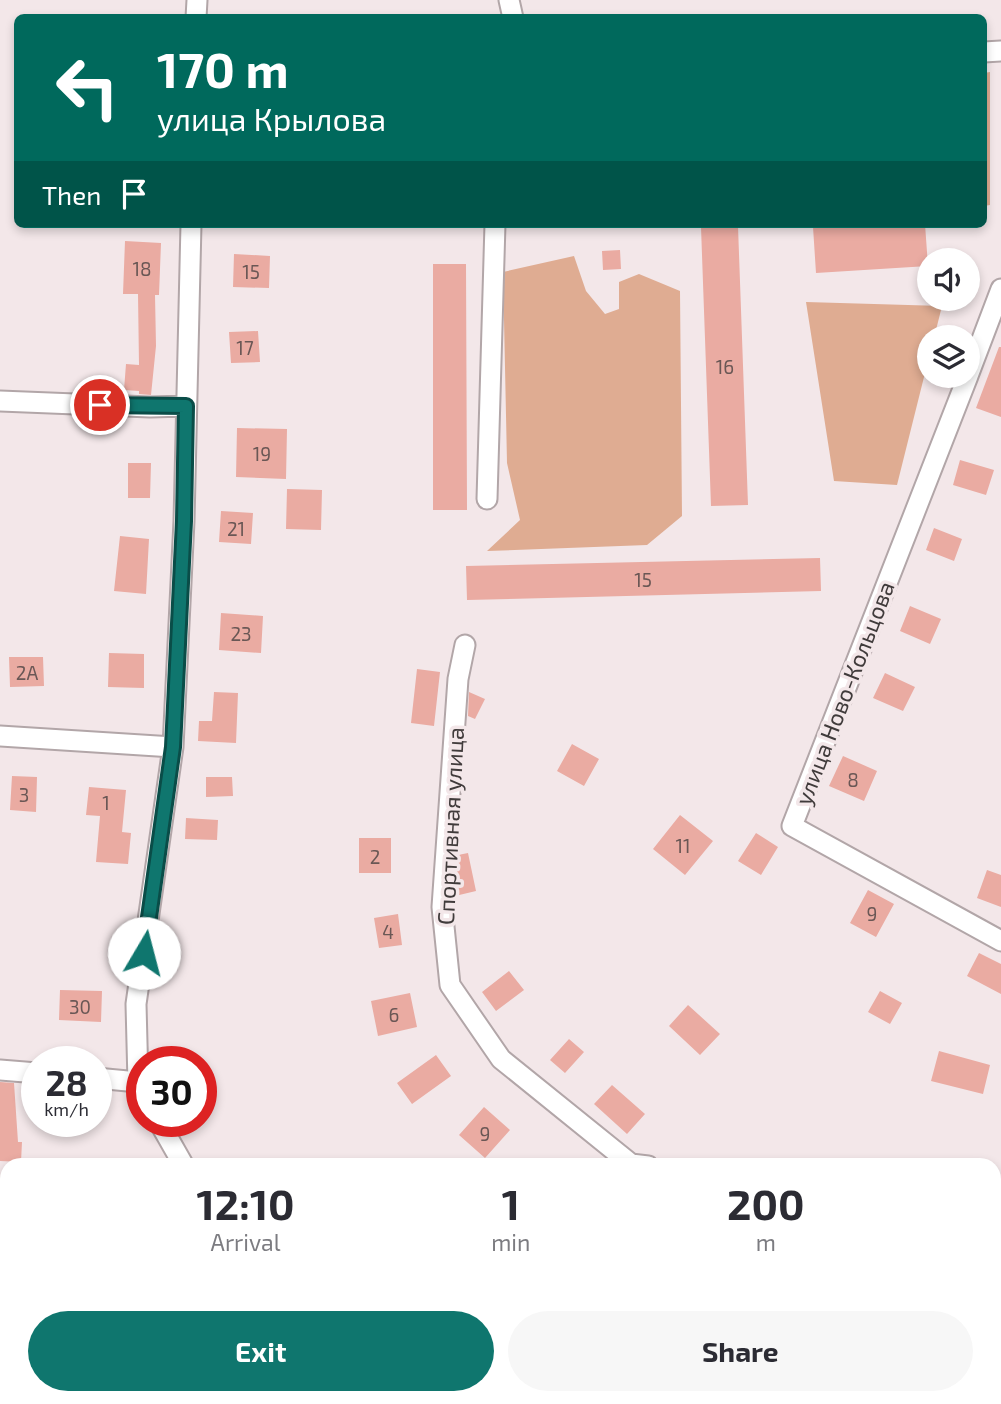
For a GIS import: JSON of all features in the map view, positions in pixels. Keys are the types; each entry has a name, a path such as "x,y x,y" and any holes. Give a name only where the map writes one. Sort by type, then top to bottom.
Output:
{"street":[{"path":"138,1046 136,1004 173,747 184,521 191,228"},
{"path":"487,499 495,228"},
{"name":"улица Ново-Кольцова","path":"980,344 1001,289"},
{"name":"улица Ново-Кольцова","path":"963,388 792,826 1001,941"},
{"path":"0,401 186,406"},
{"name":"Спортивная улица","path":"465,645 458,679 442,907 450,985 501,1059 624,1158"},
{"path":"0,736 173,747"},
{"path":"0,1070 21,1072"},
{"path":"168,1137 179,1158"}],"shaded area":[{"path":"987,72 990,72 990,205 987,206"},
{"path":"574,256 586,291 605,314 619,309 619,282 639,274 680,291 682,516 647,545 487,551 520,520 507,463 503,272"},
{"path":"806,302 917,305 917,311 941,311 937,325 917,325 917,388 921,388 897,485 834,481"}],"building":[{"path":"701,228 738,228 748,505 711,506"},
{"path":"813,228 925,228 927,248 917,248 917,267 816,273"},
{"path":"125,241 161,243 159,295 155,295 156,346 151,395 124,390 126,364 139,365 138,294 123,294"},
{"path":"620,250 621,269 603,270 602,251"},
{"path":"234,254 270,256 269,288 233,287"},
{"path":"433,264 466,264 467,510 433,510"},
{"path":"258,331 260,362 231,363 229,332"},
{"path":"1001,347 1001,417 976,408"},
{"path":"237,428 287,429 286,479 236,477"},
{"path":"960,460 994,470 986,495 953,485"},
{"path":"128,463 151,463 150,498 128,498"},
{"path":"287,489 322,490 321,530 286,529"},
{"path":"221,511 253,513 251,544 219,542"},
{"path":"934,528 962,539 954,561 926,550"},
{"path":"120,536 149,539 146,594 114,591"},
{"path":"820,558 821,591 467,600 466,566"},
{"path":"910,606 941,619 930,644 900,631"},
{"path":"221,613 263,616 261,653 219,650"},
{"path":"109,653 144,654 144,688 108,687"},
{"path":"9,657 43,657 44,686 10,687"},
{"path":"417,669 440,672 434,726 411,723"},
{"path":"885,673 915,687 903,711 873,698"},
{"path":"214,692 238,693 236,743 198,741 199,721 212,721"},
{"path":"469,692 485,699 475,719 468,716"},
{"path":"572,744 599,759 584,786 557,771"},
{"path":"843,756 877,771 864,801 829,786"},
{"path":"12,776 37,777 36,812 10,810"},
{"path":"206,777 232,777 233,796 206,797"},
{"path":"89,787 126,790 122,832 131,833 128,864 96,862 100,816 86,815"},
{"path":"680,815 713,841 685,875 653,849"},
{"path":"186,818 218,820 217,840 185,839"},
{"path":"756,833 778,847 761,875 738,861"},
{"path":"359,838 391,838 391,873 359,873"},
{"path":"468,853 476,891 455,896 458,855"},
{"path":"987,870 1001,875 1001,907 977,898"},
{"path":"868,890 894,904 876,937 850,923"},
{"path":"398,914 402,945 379,948 374,918"},
{"path":"979,953 1001,964 1001,994 967,976"},
{"path":"509,971 524,990 496,1011 482,992"},
{"path":"60,990 102,991 101,1022 59,1020"},
{"path":"880,991 902,1003 890,1024 868,1012"},
{"path":"410,993 417,1027 378,1036 371,1001"},
{"path":"688,1005 720,1034 700,1055 669,1026"},
{"path":"569,1039 584,1052 565,1073 550,1060"},
{"path":"939,1051 990,1065 983,1094 931,1081"},
{"path":"436,1055 451,1076 412,1104 397,1083"},
{"path":"0,1082 14,1083 18,1142 22,1142 21,1158 0,1158"},
{"path":"612,1085 645,1114 627,1134 594,1104"},
{"path":"484,1107 510,1130 485,1158 459,1135"}],"route":[{"path":"100,405 186,406 184,521 173,747 144,953"}]}
